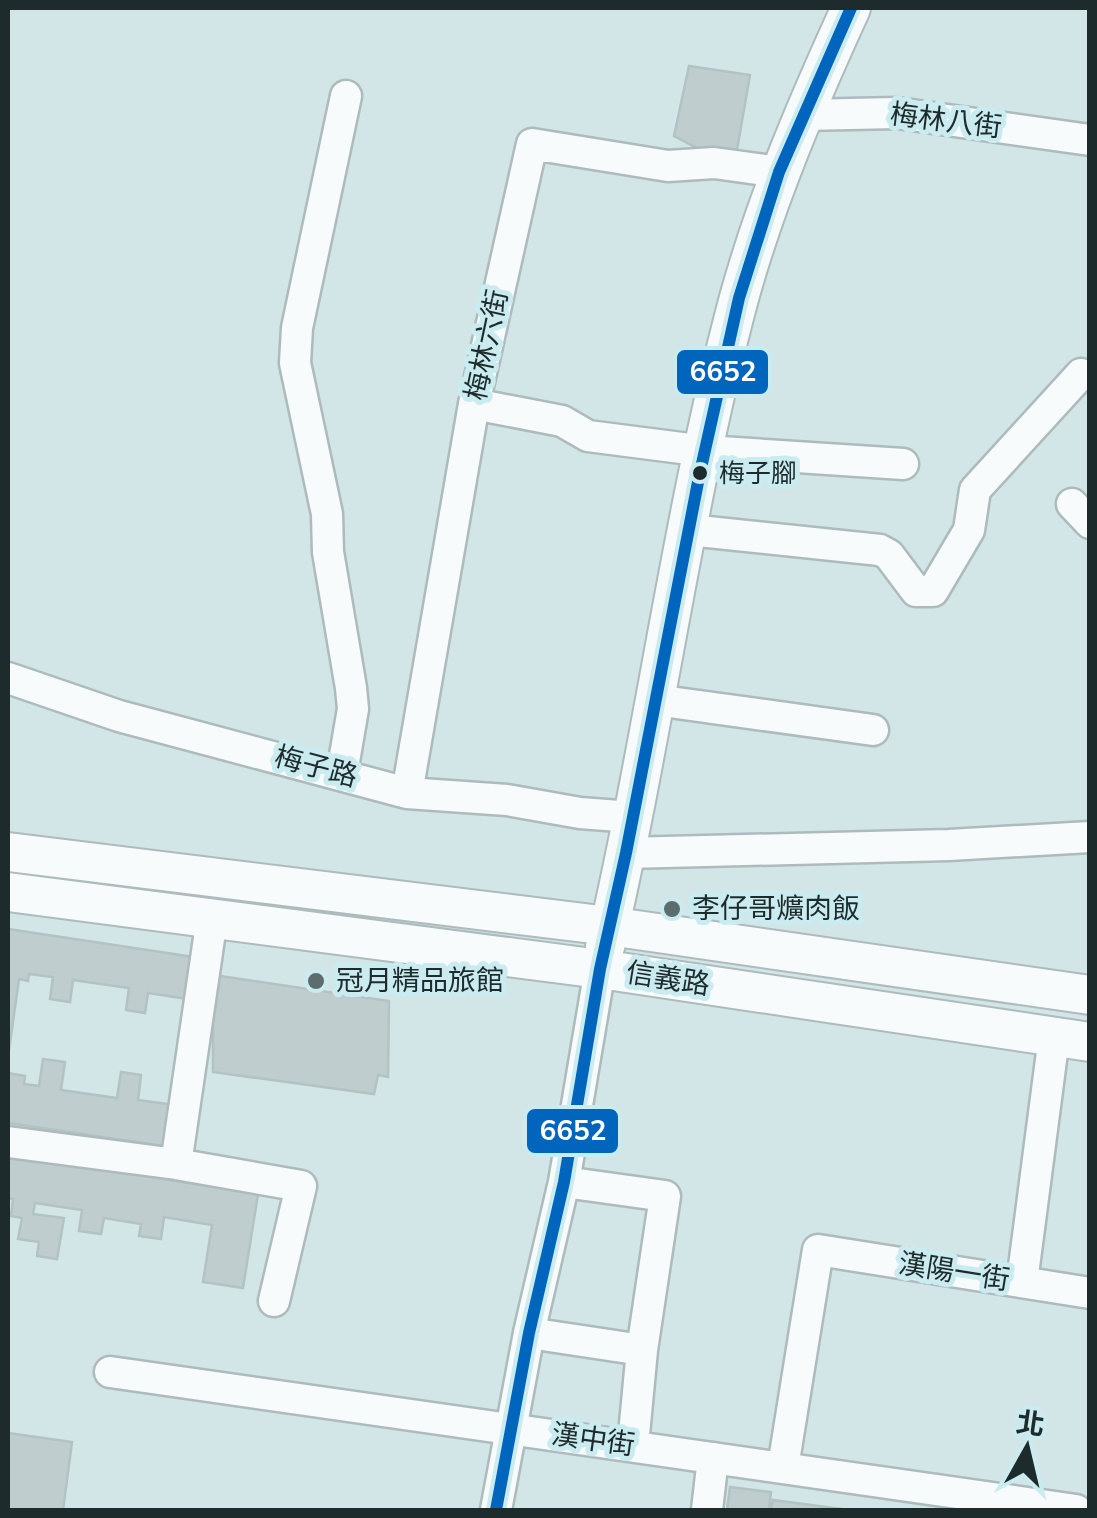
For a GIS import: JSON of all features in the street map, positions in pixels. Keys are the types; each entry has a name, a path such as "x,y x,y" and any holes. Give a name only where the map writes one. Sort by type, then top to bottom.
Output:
{"main road":[{"path":"600,968 740,298 780,172 852,8"},
{"name":"信義路","path":"8,852 610,926 1090,995"},
{"name":"信義路","path":"8,892 600,968 1072,1039"}],"street":[{"path":"342,774 353,709 351,688 328,552 327,514 294,363 297,328 346,96"},
{"name":"梅林八街","path":"803,114 896,113 1090,140"},
{"name":"梅林六街","path":"407,793 474,404 532,144 668,166 714,162 780,172"},
{"path":"689,530 880,550 889,555 916,591 933,591 969,530 975,490 1081,374"},
{"path":"474,404 562,421 588,436 706,451 903,464"},
{"name":"梅子路","path":"8,678 119,716 407,793 507,800 580,813 629,835 948,845 1090,837"},
{"path":"655,700 873,730"},
{"path":"176,1164 212,918"},
{"path":"496,1510 529,1333 564,1182 600,968"},
{"path":"1022,1282 1072,1039"},
{"path":"8,1142 176,1164 300,1186 274,1301"},
{"path":"564,1182 665,1196 632,1445"},
{"name":"漢陽一街","path":"784,1467 818,1250 1090,1292"},
{"path":"529,1333 642,1350"},
{"name":"漢中街","path":"110,1372 784,1467 982,1505 1076,1510"},
{"path":"708,1510 713,1458"}],"building":[{"path":"689,66 750,75 734,167 674,136"},
{"path":"8,929 194,957 188,999 148,993 145,1013 126,1010 129,988 73,980 70,1002 50,999 53,977 29,974 28,981 19,979 8,1057"},
{"path":"213,975 389,1001 388,1077 378,1075 374,1094 213,1072"},
{"path":"43,1059 65,1062 61,1090 117,1098 121,1072 141,1075 138,1100 176,1105 170,1147 8,1123 8,1073 25,1076 24,1084 39,1086"},
{"path":"8,1154 258,1194 243,1288 203,1282 212,1225 164,1217 161,1239 139,1236 141,1224 104,1218 101,1234 79,1231 82,1210 35,1203 33,1214 64,1218 57,1259 37,1256 39,1242 18,1239 22,1218 11,1216"},
{"path":"8,1433 72,1442 63,1510 8,1510"},
{"path":"730,1487 771,1492 769,1510 727,1510"},
{"path":"773,1500 849,1510 771,1510"}],"transit line":[{"name":"6652","path":"496,1510 529,1333 564,1182 600,969 739,298 779,172 851,8"}],"place":[{"name":"梅子腳","path":"700,473"},
{"name":"李仔哥爌肉飯","path":"672,909"},
{"name":"冠月精品旅館","path":"316,981"}]}
